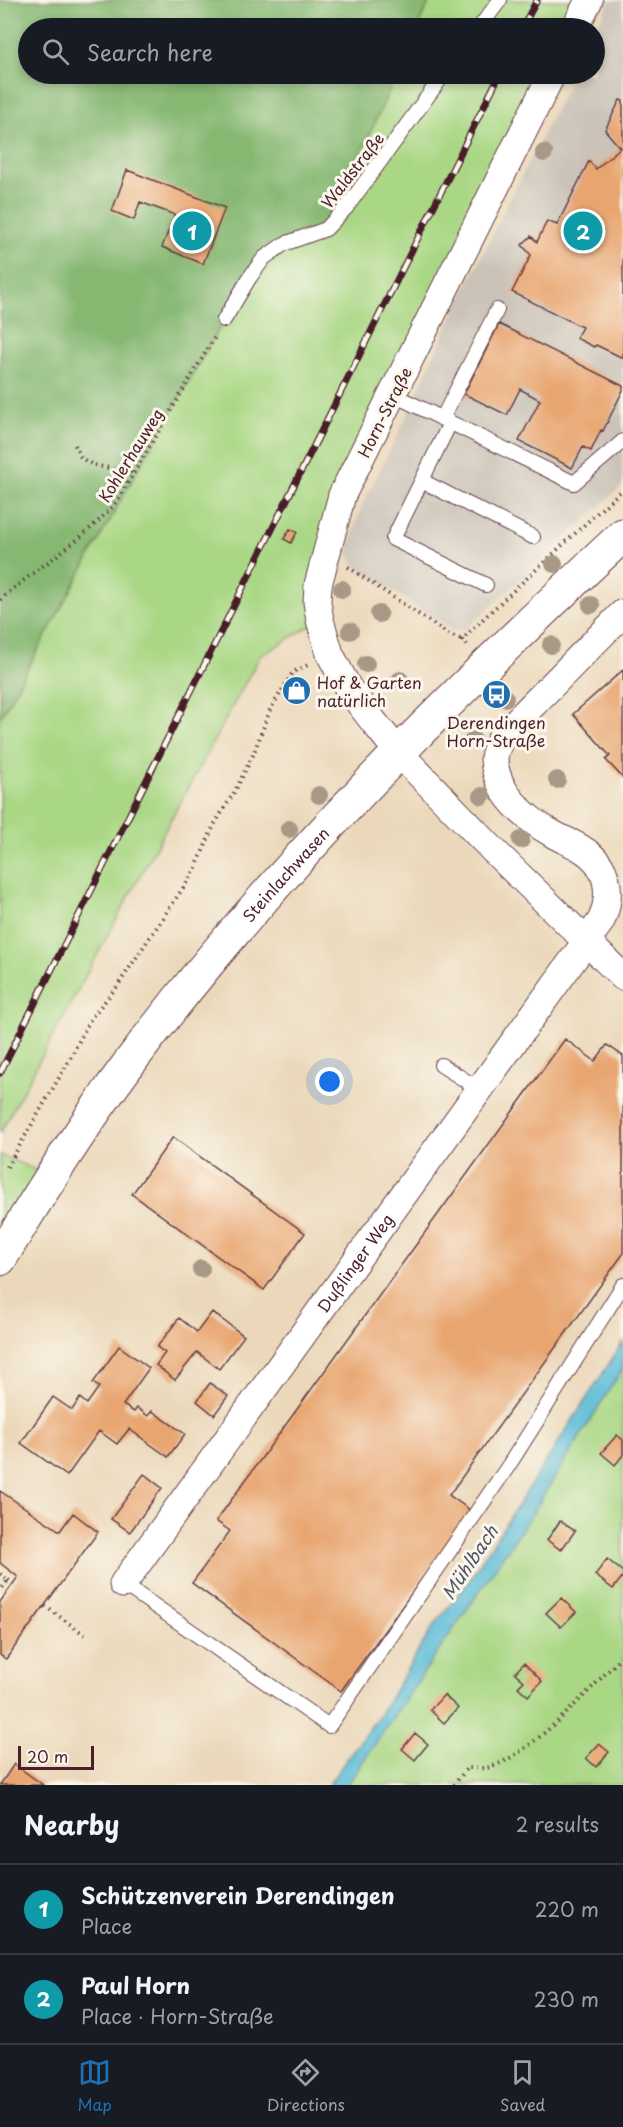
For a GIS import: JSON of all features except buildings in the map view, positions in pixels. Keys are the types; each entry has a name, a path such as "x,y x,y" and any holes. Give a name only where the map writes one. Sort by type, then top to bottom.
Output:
{"street":[{"path":"580,18 589,0"},
{"name":"Horn-Straße","path":"399,753 348,688 330,654 320,620 317,602 318,585 342,495 547,84"},
{"name":"Steinlachwasen","path":"0,1259 69,1149 128,1066 170,1011 275,888 399,753 623,535"},
{"name":"Dußlinger Weg","path":"123,1584 602,921 607,908 608,884 604,872 596,861 583,850 551,833 513,804 498,780 494,757 502,736 623,613"},
{"path":"399,753 585,942 623,977"}],"lane":[{"path":"486,18 500,0"},
{"name":"Waldstraße","path":"224,320 264,258 284,244 326,229 346,208 437,84"},
{"path":"486,585 393,539 422,481 446,421 497,310"},
{"path":"392,394 574,483 623,441"},
{"path":"422,481 533,537"},
{"path":"441,1065 479,1089"},
{"path":"123,1584 329,1726 509,1465 623,1285"}],"path":[{"name":"Kohlerhauweg","path":"0,600 104,518 136,473 224,320"},
{"path":"75,445 81,458 93,465 136,473"},
{"path":"327,554 448,634 462,640"},
{"path":"7,1167 91,1018 116,988 195,870 214,825 253,755 270,710 294,672 330,654"},
{"path":"0,1575 13,1584"},
{"path":"0,1591 8,1580"},
{"path":"45,1606 85,1635"},
{"path":"454,1785 467,1768 489,1767 514,1756 538,1737 623,1656"}],"shaded area":[{"path":"589,0 623,0 623,1354 336,1785 0,1785 0,1259 50,1176 0,1155 0,1133 260,656 320,620 342,495 547,84 605,84 605,18 580,18"},
{"path":"610,0 623,0 623,485 466,629 452,630 355,566 347,552 361,508 404,422 458,303 568,84 605,84 605,18 601,18"}],"green space":[{"path":"0,0 430,0 422,18 18,18 18,84 392,84 326,229 264,258 224,320 136,473 0,718"},
{"path":"430,0 589,0 580,18 422,18"},
{"path":"392,84 547,84 342,495 320,620 260,656 0,1133 0,718 136,473 224,320 264,258 326,229"},
{"path":"0,1155 50,1176 0,1259"},
{"path":"623,1354 623,1785 336,1785"}],"water":[{"path":"623,1342 623,1368 530,1517 347,1785 328,1785 380,1714 433,1627 468,1582"}],"railway":[{"path":"527,18 537,0"},
{"path":"0,1073 495,84"}],"place":[{"name":"Schützenverein Derendingen","path":"192,231"},
{"name":"Paul Horn","path":"583,231"},
{"name":"Hof & Garten natürlich","path":"296,691"},
{"name":"Derendingen Horn-Straße","path":"496,694"}],"water label":[{"name":"Mühlbach","path":"469,1562"}]}
